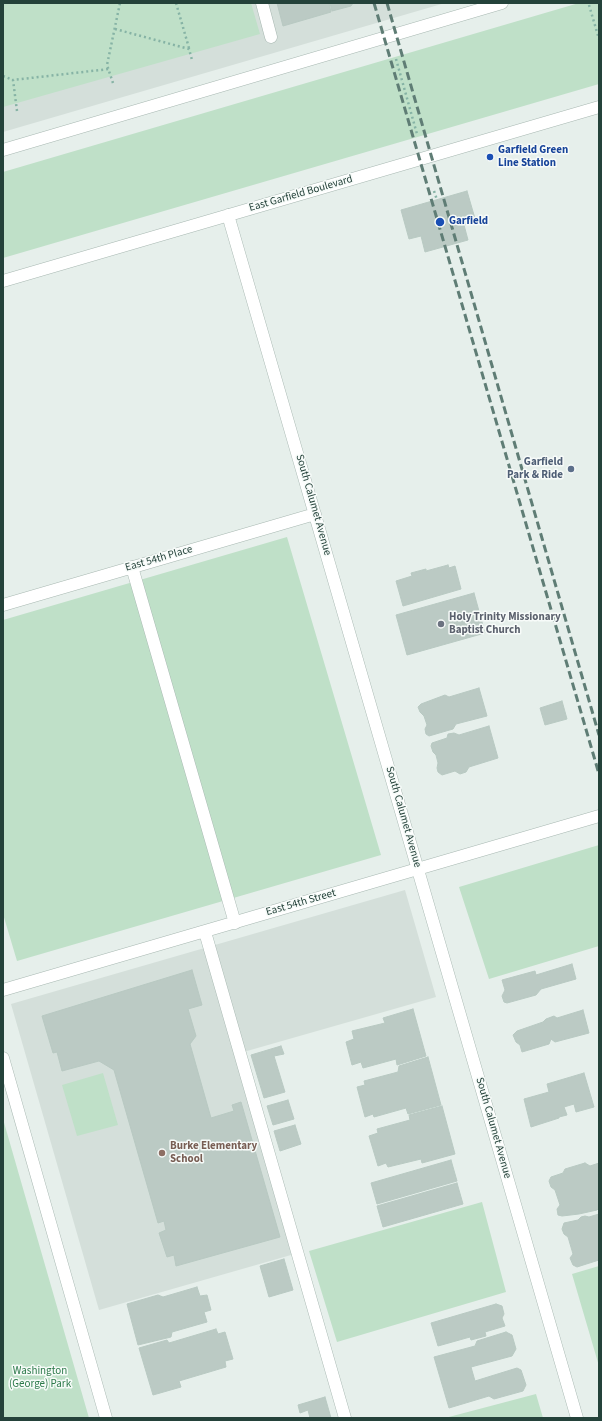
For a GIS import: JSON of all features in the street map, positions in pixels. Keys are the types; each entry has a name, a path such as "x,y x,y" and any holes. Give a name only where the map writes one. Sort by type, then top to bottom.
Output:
{"street":[{"path":"262,3 271,37"},
{"path":"3,150 502,3"},
{"name":"East Garfield Boulevard","path":"3,281 599,107"},
{"name":"South Calumet Avenue","path":"228,215 577,1418"},
{"name":"East 54th Place","path":"3,605 315,514"},
{"path":"132,567 235,923"},
{"name":"East 54th Street","path":"3,990 599,816"},
{"path":"205,932 345,1418"},
{"path":"3,1058 106,1418"}],"path":[{"path":"112,83 107,65 120,3"},
{"path":"176,3 192,60"},
{"path":"589,5 599,39"},
{"path":"115,29 189,49"},
{"path":"396,59 417,134"},
{"path":"3,76 13,80 109,69"},
{"path":"13,80 17,111"},
{"path":"434,191 437,200"}],"shaded area":[{"path":"3,3 445,3 3,132"},
{"name":"Burke Elementary School","path":"405,890 436,997 240,1053 298,1253 99,1310 11,1004"}],"green space":[{"path":"3,3 251,3 260,34 3,107"},
{"path":"579,3 599,3 599,84 3,258 3,172"},
{"path":"287,537 381,855 17,961 3,914 3,620"},
{"path":"599,845 599,946 489,979 459,887"},
{"path":"103,1073 118,1125 77,1136 62,1085"},
{"name":"Washington (George) Park","path":"3,1119 89,1418 3,1418"},
{"path":"482,1202 506,1292 337,1342 309,1251"},
{"path":"599,1266 599,1366 572,1274"},
{"path":"536,1394 543,1418 445,1418"}],"building":[{"path":"277,3 329,3 331,12 283,26"},
{"path":"330,3 353,3 351,6 332,11"},
{"name":"Garfield","path":"467,191 476,222 464,225 468,240 425,252 421,236 409,239 401,210"},
{"path":"448,565 449,568 455,566 461,589 403,606 396,581 412,576 411,573 426,569 426,571"},
{"name":"Holy Trinity Missionary Baptist Church","path":"474,593 485,633 407,655 396,615"},
{"path":"479,688 487,716 456,724 453,729 429,736 426,734 425,729 427,725 424,716 418,707 421,704 445,695 449,697"},
{"path":"562,701 567,719 545,725 540,708"},
{"path":"489,726 498,758 469,767 466,772 460,774 455,771 442,775 438,772 438,763 431,746 432,743 447,738 448,734 454,733 459,735"},
{"path":"572,964 576,979 541,989 536,995 507,1003 504,1002 502,996 505,990 502,980 535,971 536,975"},
{"path":"192,970 202,1005 188,1009 196,1036 190,1044 211,1118 234,1111 232,1105 241,1102 280,1237 176,1266 174,1255 167,1257 159,1233 166,1230 164,1221 158,1223 114,1070 99,1061 62,1071 57,1052 53,1053 42,1016"},
{"path":"413,1009 426,1056 397,1065 396,1059 363,1068 361,1062 352,1065 346,1042 354,1039 352,1031 385,1023 383,1018"},
{"path":"583,1010 589,1033 555,1042 551,1039 549,1044 522,1052 520,1045 516,1042 513,1035 517,1031 543,1022 554,1016 557,1018"},
{"path":"281,1046 284,1054 274,1056 285,1092 264,1098 251,1055"},
{"path":"428,1057 441,1105 408,1114 406,1108 374,1117 373,1114 365,1117 357,1087 365,1085 364,1081 398,1072 399,1066"},
{"path":"584,1073 594,1107 576,1112 574,1104 564,1107 567,1115 531,1127 524,1099 549,1092 547,1084"},
{"path":"288,1100 294,1119 273,1125 267,1106"},
{"path":"442,1106 455,1154 422,1163 421,1159 388,1167 386,1163 378,1166 369,1136 378,1133 377,1129 410,1120 409,1115"},
{"path":"295,1125 301,1144 280,1151 274,1131"},
{"path":"451,1160 457,1181 377,1204 371,1183"},
{"path":"585,1163 590,1166 599,1163 599,1208 597,1210 579,1214 558,1215 557,1209 560,1205 555,1190 551,1187 549,1181 551,1177 563,1173 565,1169"},
{"path":"457,1183 463,1204 383,1227 377,1206"},
{"path":"599,1214 599,1260 577,1267 573,1265 570,1258 573,1254 568,1237 564,1234 562,1229 564,1223 578,1220 581,1217 589,1217"},
{"path":"284,1259 293,1290 269,1297 260,1266"},
{"path":"197,1287 200,1296 207,1295 211,1310 204,1312 207,1322 172,1332 171,1337 138,1345 127,1304 158,1295 163,1297"},
{"path":"496,1304 502,1306 504,1314 502,1318 505,1326 485,1332 486,1336 471,1340 470,1337 438,1346 431,1323"},
{"path":"216,1329 218,1334 225,1332 233,1359 225,1361 226,1367 179,1381 181,1387 153,1395 139,1348 167,1340 169,1343"},
{"path":"506,1332 512,1335 516,1349 512,1356 471,1367 475,1381 517,1368 521,1370 526,1385 523,1391 494,1399 489,1396 449,1408 434,1357 475,1346 477,1341"},
{"path":"325,1397 331,1418 310,1418 308,1410 300,1413 298,1405"}],"railway":[{"path":"374,3 599,774"},
{"path":"387,3 599,735"}],"place":[{"name":"Garfield Green Line Station","path":"490,157"},
{"name":"Garfield","path":"440,222"},
{"name":"Garfield Park & Ride","path":"571,469"},
{"name":"Holy Trinity Missionary Baptist Church","path":"441,624"},
{"name":"Burke Elementary School","path":"162,1153"}]}
